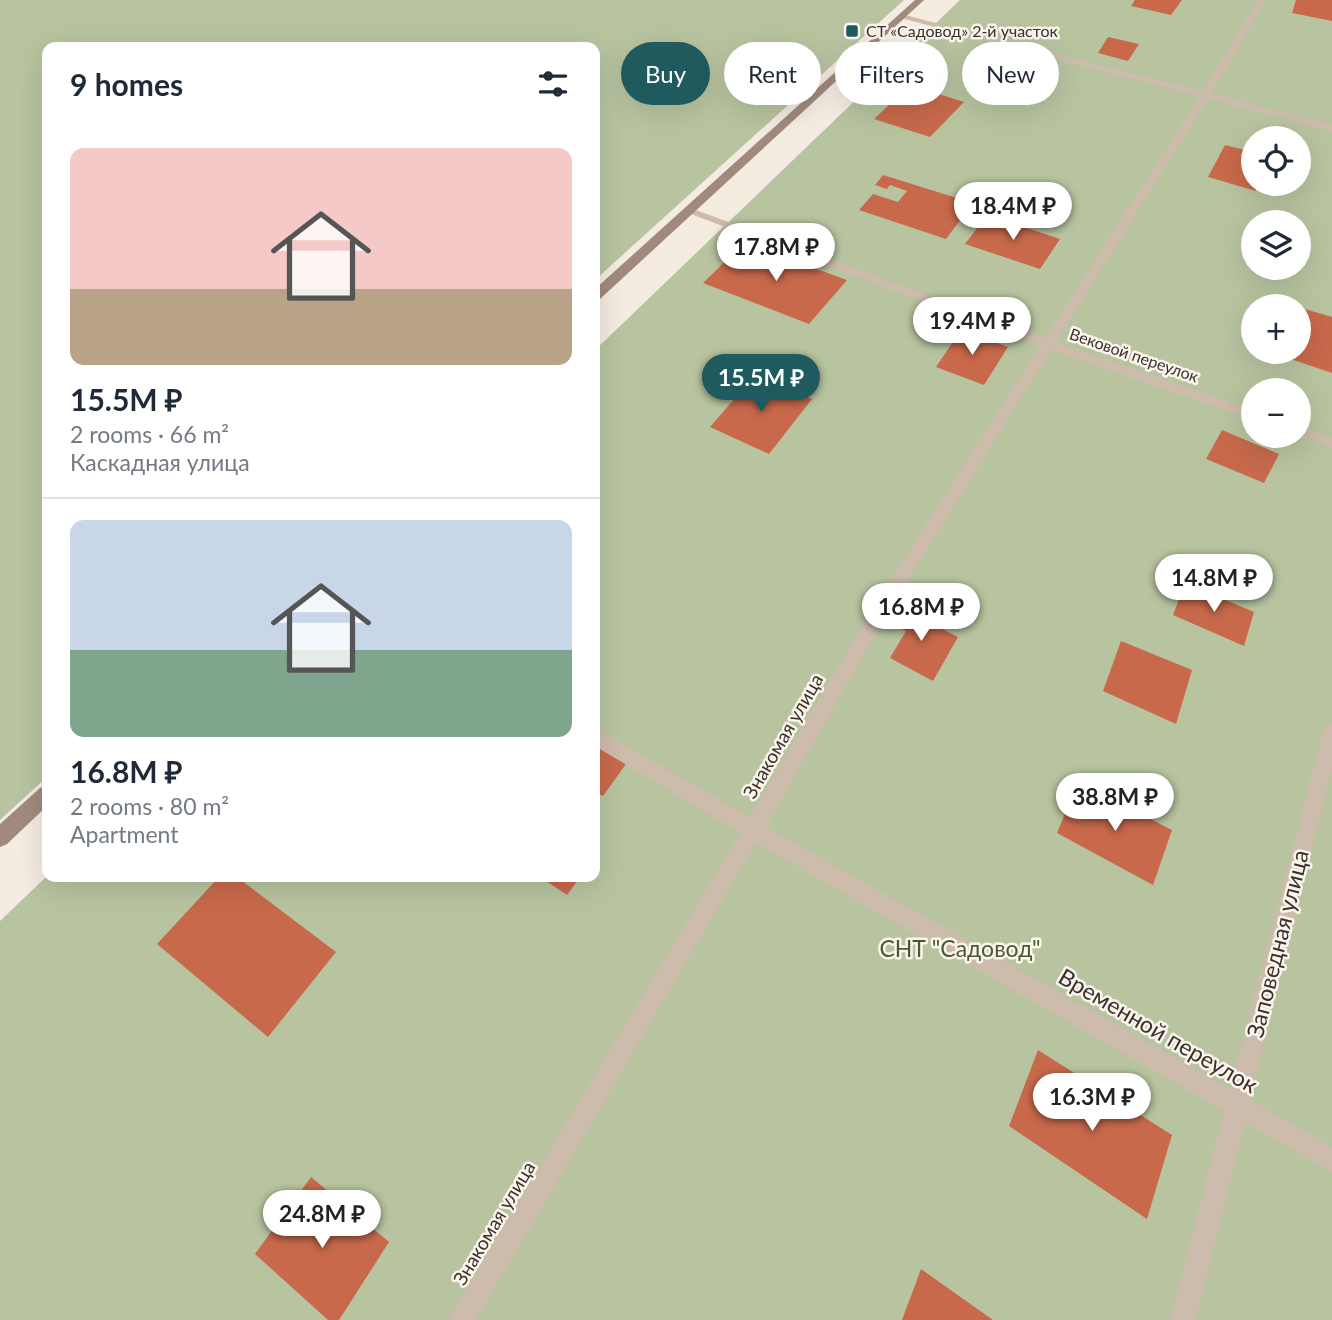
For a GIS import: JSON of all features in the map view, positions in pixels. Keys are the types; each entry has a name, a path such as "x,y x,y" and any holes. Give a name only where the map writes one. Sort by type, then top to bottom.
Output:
{"street":[{"path":"600,291 920,0"},
{"name":"Знакомая улица","path":"461,1320 753,830 884,604 1205,96 1262,0"},
{"path":"904,16 1332,128"},
{"name":"Вековой переулок","path":"689,211 1047,344 1241,411"},
{"path":"1311,435 1332,442"},
{"name":"Заповедная улица","path":"1183,1320 1332,731"},
{"name":"Временной переулок","path":"600,739 753,830 1332,1160"},
{"path":"0,837 42,799"}],"green space":[{"path":"0,0 904,0 858,42 835,42 835,63 821,75 821,42 724,42 724,105 788,105 600,275 600,42 42,42 42,782 0,820"},
{"name":"СНТ \"Садовод\"","path":"960,0 1332,0 1332,1320 0,1320 0,921 42,881 600,882 600,345 850,105 948,105 948,42 916,42"}],"building":[{"path":"1135,0 1182,0 1171,15 1131,6"},
{"path":"1296,0 1332,0 1332,21 1292,13"},
{"path":"1108,37 1139,44 1128,61 1098,53"},
{"path":"948,97 962,101 930,137 874,119 889,105 948,105"},
{"path":"1225,145 1241,149 1241,187 1208,177"},
{"path":"883,175 973,203 946,239 859,210 873,194 898,202 907,191 890,185 887,189 875,185"},
{"path":"987,215 1060,239 1040,269 965,244"},
{"path":"744,243 847,280 809,324 703,283"},
{"path":"1311,311 1332,317 1332,373 1305,364 1311,364"},
{"path":"961,330 1008,347 984,385 936,367"},
{"path":"755,375 812,399 769,454 710,427"},
{"path":"1222,430 1241,438 1241,448 1265,448 1279,454 1264,483 1206,459"},
{"path":"1185,583 1254,612 1244,646 1173,615"},
{"path":"895,605 958,637 933,681 890,658 906,631 885,621"},
{"path":"1121,641 1192,670 1176,724 1103,691"},
{"path":"600,748 626,764 603,796 600,794"},
{"path":"1078,782 1172,830 1153,885 1057,833"},
{"path":"214,882 244,882 336,952 268,1037 157,944"},
{"path":"548,882 576,882 567,895"},
{"path":"1038,1050 1172,1135 1147,1219 1009,1126"},
{"path":"311,1177 389,1242 339,1320 328,1320 255,1254"},
{"path":"921,1269 993,1320 902,1320"}],"place":[{"name":"СТ «Садовод» 2-й участок","path":"852,31"}]}
